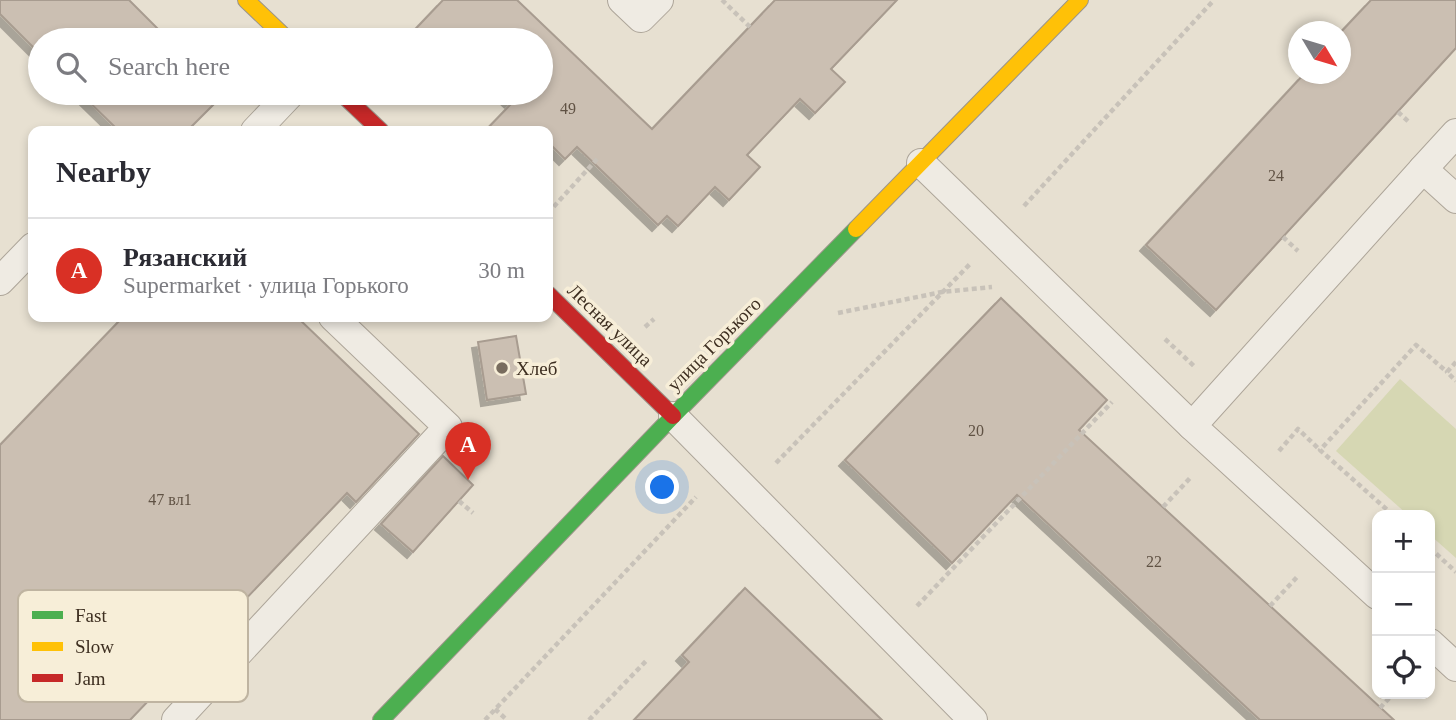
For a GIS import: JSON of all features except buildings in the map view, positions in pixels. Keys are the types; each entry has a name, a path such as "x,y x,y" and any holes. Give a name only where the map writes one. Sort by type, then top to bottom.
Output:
{"street":[{"path":"246,0 275,28"},
{"name":"улица Горького","path":"381,720 673,416 1080,0"},
{"path":"354,105 376,126"},
{"name":"Лесная улица","path":"553,299 673,416"}],"lane":[{"path":"622,0 641,19 659,0"},
{"path":"260,126 280,105"},
{"path":"1192,426 1456,133"},
{"path":"921,163 1192,426 1372,590"},
{"path":"1423,169 1456,199"},
{"path":"0,281 28,252"},
{"path":"248,642 448,427 337,322"},
{"path":"673,416 973,720"},
{"path":"1435,648 1456,667"},
{"path":"176,720 193,702"}],"path":[{"path":"722,0 750,27"},
{"path":"553,208 598,158"},
{"path":"773,314 830,314 942,292 1002,286"},
{"path":"1320,450 1416,345 1456,381"},
{"path":"1447,372 1456,362"},
{"path":"889,635 1139,374"},
{"path":"1252,481 1298,429 1387,510"},
{"path":"485,720 700,493"},
{"path":"459,501 472,513"},
{"path":"1435,553 1456,572"},
{"path":"589,720 648,659"},
{"path":"1380,708 1388,699"},
{"path":"495,709 507,720"}],"green space":[{"path":"1400,379 1456,429 1456,558 1435,539 1435,510 1402,510 1336,451"}],"traffic: fast":[{"path":"381,720 856,229"}],"traffic: slow":[{"path":"246,0 275,28"},
{"path":"856,229 1080,0"}],"traffic: jam":[{"path":"354,105 376,126"},
{"path":"553,299 673,416"}],"place":[{"name":"Хлеб","path":"502,368"},
{"name":"Рязанский","path":"468,480"}]}
